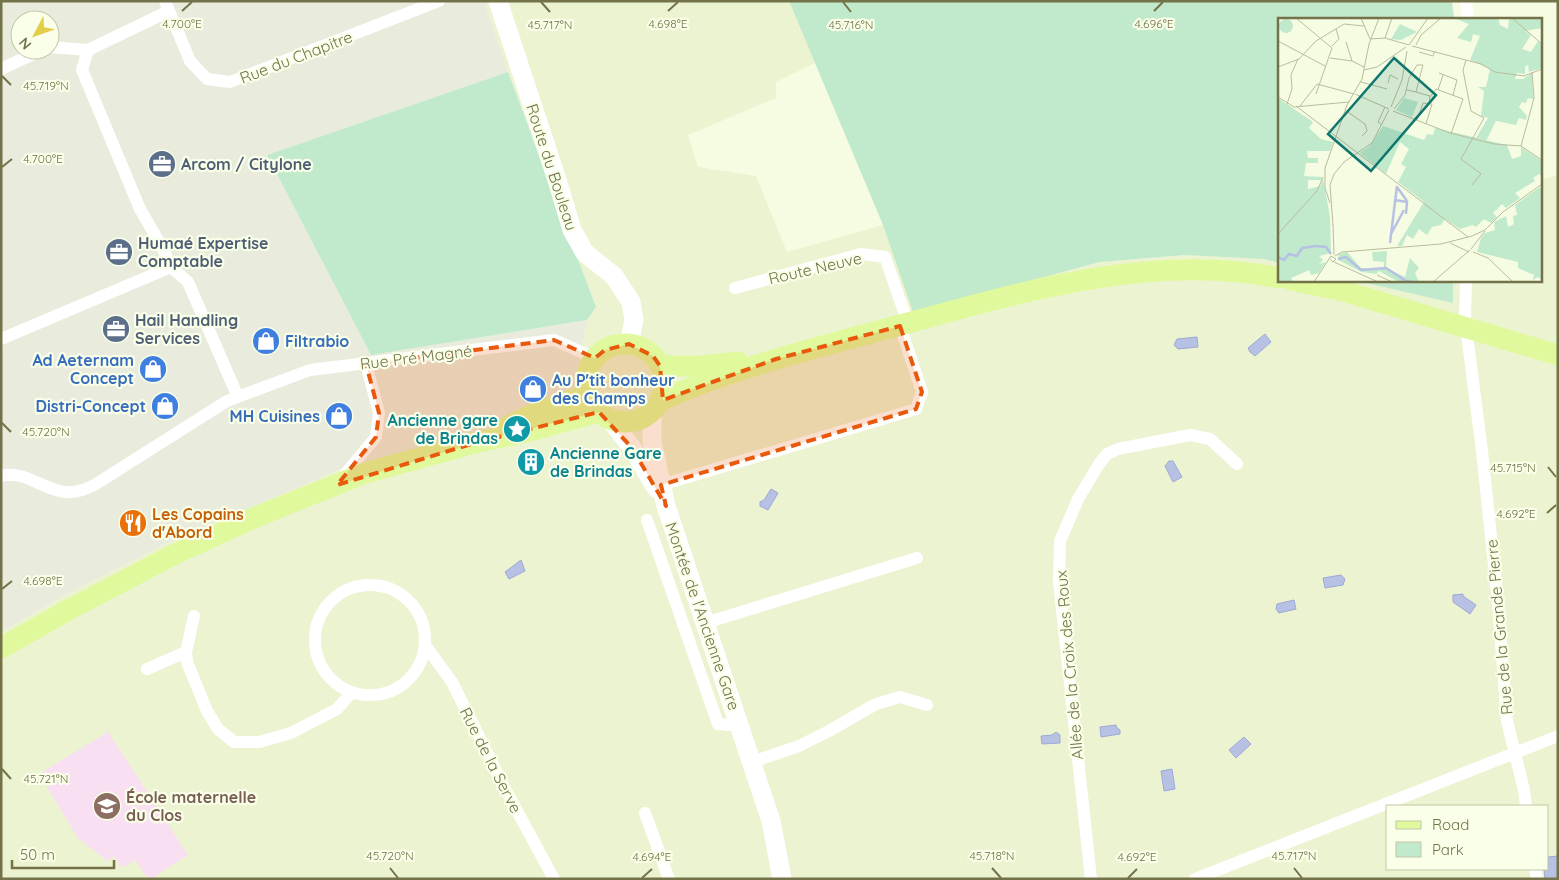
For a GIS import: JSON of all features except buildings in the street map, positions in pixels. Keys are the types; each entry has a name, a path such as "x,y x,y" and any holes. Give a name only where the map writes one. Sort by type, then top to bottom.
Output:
{"main road":[{"path":"655,407 663,390 664,378 660,366 652,356 642,348 629,344 616,345 605,350 595,358 589,369 586,382 592,404 604,415 620,422 631,422 642,418 680,391 776,358 1026,292 1140,272 1217,270 1258,273 1278,278"},
{"path":"1296,281 1343,291 1466,326 1558,355"},
{"path":"660,366 702,366 776,358"},
{"path":"478,442 530,415 588,394"},
{"path":"1,648 177,552 258,516 365,473 478,442 604,415"}],"street":[{"name":"Rue du Chapitre","path":"167,6 190,62 207,79 230,82 439,1"},
{"path":"1466,1 1468,18"},
{"name":"Route du Bouleau","path":"503,3 572,230 585,253 614,276 631,302 634,320 629,344"},
{"path":"60,48 88,50 167,6"},
{"path":"88,50 82,70 140,210 163,249 171,267 188,282 238,397"},
{"path":"1,69 20,60"},
{"name":"Route Neuve","path":"735,288 861,254 885,257 904,324"},
{"path":"1,340 171,267"},
{"name":"Rue de la Grande Pierre","path":"1466,281 1466,326 1482,451 1498,603 1507,721 1526,805"},
{"path":"661,485 916,409 922,392 904,324"},
{"name":"Rue Pré Magné","path":"1,476 27,478 64,492 82,491 227,402 310,370 554,340 595,358"},
{"path":"337,484 376,437 379,412 366,364"},
{"name":"Montée de l'Ancienne Gare","path":"655,407 652,440 666,506 771,821 782,879"},
{"name":"Montée de l'Ancienne Gare","path":"604,415 640,460 666,506"},
{"name":"Allée de la Croix des Roux","path":"1091,879 1059,582 1060,542 1078,499 1098,464 1107,454 1190,435 1210,439 1237,464"},
{"name":"Montée de l'Ancienne Gare","path":"647,520 718,724 740,726"},
{"path":"705,624 917,558"},
{"name":"Rue de la Serve","path":"366,584 385,586 403,594 416,608 424,626 425,645 421,661 413,675 400,686 385,693 368,695 352,692 335,683 322,669 315,651 314,632 320,614 326,606 332,599 348,588 366,584"},
{"path":"194,616 186,652 187,662 207,711 218,729 234,742 259,742 290,733 337,708 352,692"},
{"name":"Rue de la Serve","path":"425,645 452,682 503,785 553,878"},
{"path":"147,669 186,652"},
{"path":"752,762 799,746 876,704 900,697 927,705"},
{"path":"1195,879 1558,736"},
{"path":"645,813 669,879"}],"highlighted area":[{"path":"900,326 922,392 916,409 661,485 666,506 632,448 599,412 478,442 337,485 376,437 379,413 366,364 554,340 595,358 605,350 629,344 653,356 660,366 663,400 776,359"}],"shaded area":[{"path":"1,1 484,1 508,72 267,155 371,355 587,320 574,391 475,434 344,468 173,540 67,594 1,632"},
{"path":"484,1 789,1 815,63 776,82 776,98 688,135 698,167 756,176 787,252 883,225 914,311 1100,262 1185,255 1263,259 1278,263 1278,281 1357,281 1453,303 1453,281 1542,281 1542,179 1558,175 1558,879 1,879 1,632 67,594 173,540 344,468 574,391 587,320 596,307 508,72"},
{"name":"École maternelle du Clos","path":"108,732 188,855 151,879 148,879 135,860 122,868 114,856 107,861 78,838 39,774"}],"green space":[{"path":"789,1 1452,1 1454,18 1278,18 1278,263 1263,259 1185,255 1100,262 913,312 883,225"},
{"path":"508,72 596,307 587,320 371,355 267,155"},
{"path":"1357,281 1453,281 1453,303"}],"water":[{"path":"1265,334 1271,342 1255,356 1248,348"},
{"path":"1197,337 1198,347 1178,349 1174,345 1177,339"},
{"path":"1169,461 1173,461 1182,477 1173,482 1165,466"},
{"path":"771,489 778,493 768,510 760,506 760,502 764,500"},
{"path":"521,560 525,571 509,579 505,572"},
{"path":"1341,575 1345,579 1343,585 1325,588 1323,578"},
{"path":"1463,594 1463,596 1476,605 1470,614 1453,602 1453,595"},
{"path":"1294,600 1296,609 1279,613 1276,609 1277,604"},
{"path":"1116,725 1120,730 1120,734 1101,737 1100,727"},
{"path":"1056,732 1060,735 1060,743 1042,744 1041,736 1052,735"},
{"path":"1244,737 1251,744 1236,758 1229,750"},
{"path":"1172,769 1175,789 1164,791 1161,771"},
{"path":"1558,856 1558,879 1545,879 1544,870 1549,870 1549,857"}],"place":[{"name":"Arcom / Citylone","path":"162,164"},
{"name":"Humaé Expertise Comptable","path":"119,252"},
{"name":"Hail Handling Services","path":"116,329"},
{"name":"Filtrabio","path":"266,341"},
{"name":"Ad Aeternam Concept","path":"153,369"},
{"name":"Au P'tit bonheur des Champs","path":"533,389"},
{"name":"Distri-Concept","path":"165,406"},
{"name":"MH Cuisines","path":"339,416"},
{"name":"Ancienne gare de Brindas","path":"517,429"},
{"name":"Ancienne Gare de Brindas","path":"531,462"},
{"name":"Les Copains d'Abord","path":"133,523"},
{"name":"École maternelle du Clos","path":"107,806"}]}
